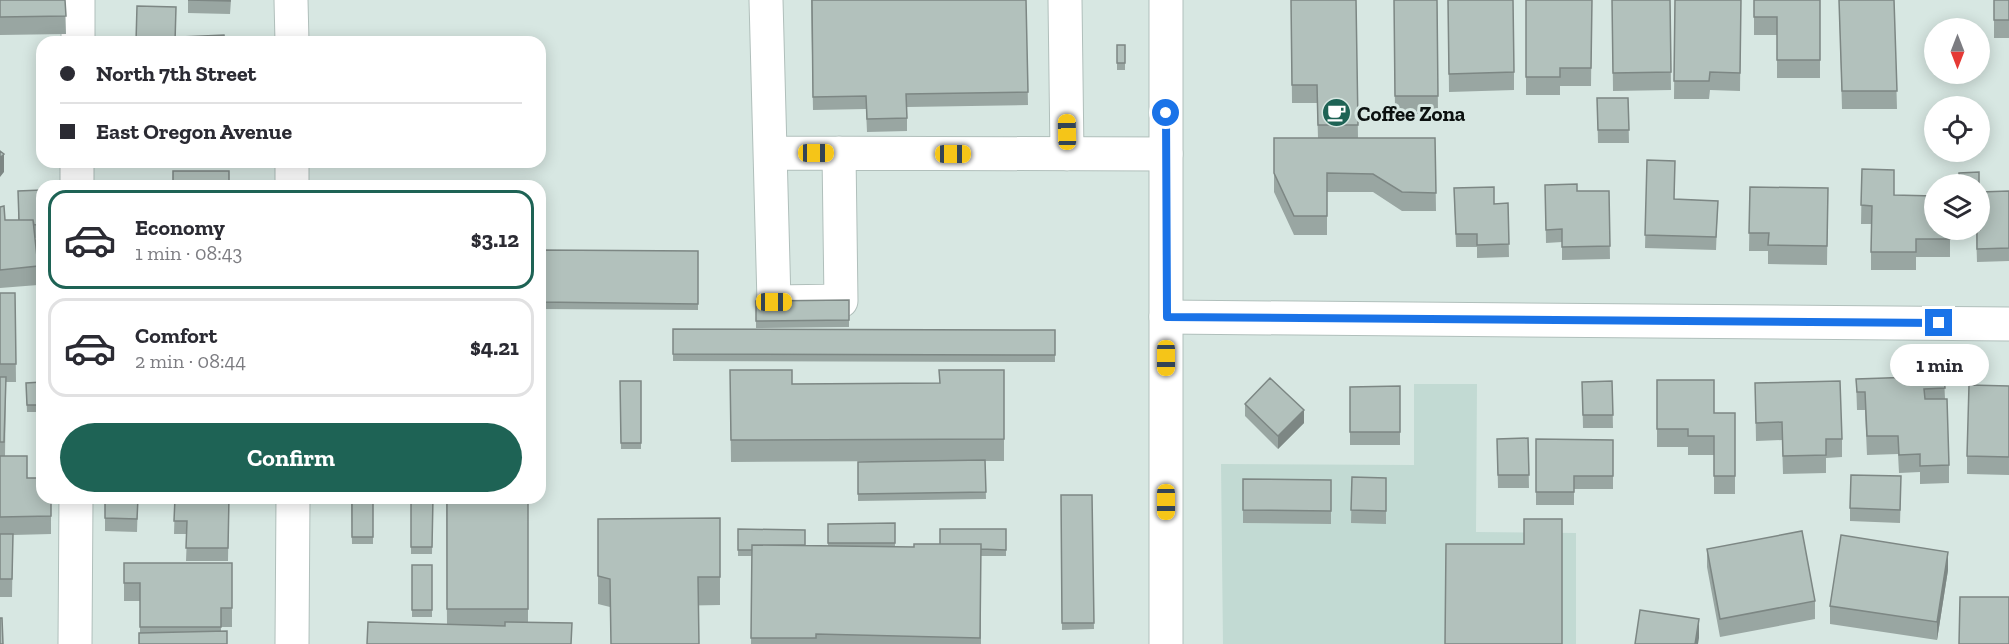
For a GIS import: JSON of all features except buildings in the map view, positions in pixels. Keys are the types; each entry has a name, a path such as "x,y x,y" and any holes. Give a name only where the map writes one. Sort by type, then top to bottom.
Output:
{"street":[{"path":"78,0 78,36"},
{"path":"291,0 292,36"},
{"path":"766,0 774,302 841,301 839,153"},
{"path":"1065,0 1067,154"},
{"path":"1166,0 1166,644"},
{"path":"770,153 1167,154"},
{"path":"1167,317 2009,324"},
{"path":"75,644 76,504"},
{"path":"292,504 292,644"}],"shaded area":[{"path":"1414,384 1477,384 1476,532 1576,533 1576,644 1223,644 1221,464 1414,465"}],"place":[{"name":"Coffee Zona","path":"1336,113"}],"route":[{"path":"1166,113 1167,317 1939,323"}]}
